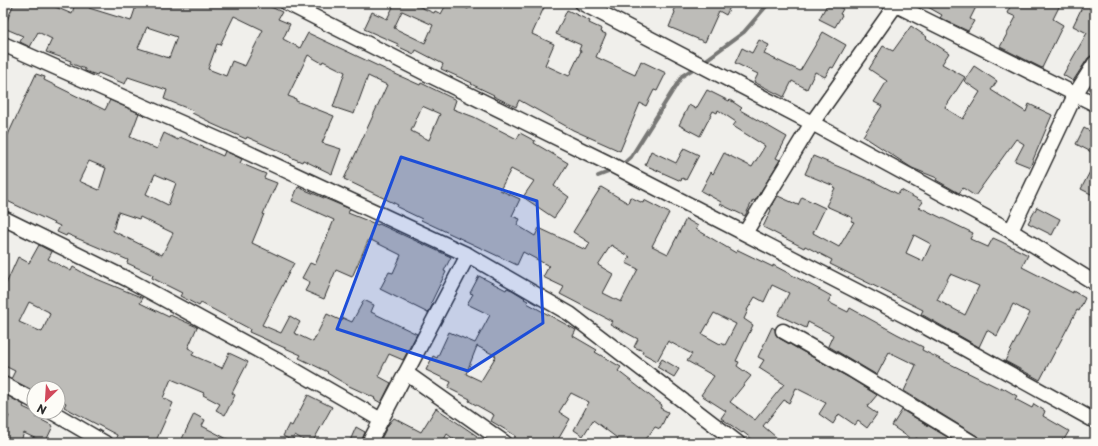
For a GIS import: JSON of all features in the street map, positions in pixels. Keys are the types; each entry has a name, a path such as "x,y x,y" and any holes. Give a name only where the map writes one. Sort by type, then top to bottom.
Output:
{"street":[{"path":"287,3 606,162 913,320 1095,421"},
{"path":"582,3 812,123 1010,231 1095,283"},
{"path":"745,234 812,123 895,4 1076,93 1095,104"},
{"path":"3,44 240,149 468,255 570,314 738,443"},
{"path":"1010,231 1076,93 1095,62"},
{"path":"3,218 136,284 291,368 381,420"},
{"path":"369,443 468,255"},
{"path":"783,331 852,370 973,443"},
{"path":"406,373 505,443"},
{"path":"3,384 26,397"},
{"path":"66,420 105,443"}],"highlighted area":[{"path":"401,157 537,201 543,323 468,371 337,329"}],"building":[{"path":"14,3 46,3 72,14 75,3 81,3 89,6 89,8 131,21 137,3 262,3 282,12 278,19 290,24 283,39 300,48 308,33 393,73 420,85 421,83 456,100 453,109 474,117 517,139 520,133 568,163 554,186 569,197 554,218 523,197 534,181 511,169 500,190 520,199 512,216 520,219 517,225 535,236 539,228 586,250 590,243 573,232 601,187 628,203 630,197 643,203 644,200 669,213 652,246 668,254 686,219 698,226 696,229 736,253 738,250 773,267 773,265 831,296 828,302 848,312 850,308 923,347 922,350 1001,389 1001,387 1017,396 1015,399 1032,408 1034,404 1045,411 1043,416 1069,431 1062,443 981,443 977,436 904,391 916,365 889,352 877,375 828,346 833,335 808,322 806,328 778,315 789,293 772,285 764,302 755,297 747,310 744,319 753,325 736,361 739,362 737,366 751,376 730,402 755,420 784,384 759,368 764,360 758,357 772,327 775,329 776,335 779,338 877,395 867,407 877,414 867,428 858,421 855,425 839,414 833,424 819,414 826,403 796,388 789,403 784,400 763,426 783,443 757,443 721,418 726,411 701,395 714,376 687,361 692,354 668,341 657,361 642,353 643,351 634,347 638,339 610,324 612,321 560,294 564,287 543,277 549,266 523,252 517,265 421,220 422,219 397,207 398,205 344,179 387,85 368,76 354,114 333,107 345,72 323,61 322,63 308,55 288,96 296,99 296,101 334,116 322,143 341,149 332,174 303,160 302,162 247,137 246,139 210,123 192,113 194,111 164,99 167,90 128,77 125,84 98,73 97,75 85,71 85,69 70,63 71,61 46,52 52,39 38,32 30,47 20,42 23,36 4,28","holes":["234,16 263,30 245,66 232,61 226,76 208,69 217,44 220,45","147,27 177,37 169,58 138,48","422,106 440,114 429,140 411,131","611,245 630,257 626,263 638,269 621,302 603,293 613,274 598,265","714,313 736,324 725,345 720,344 702,334"]},
{"path":"383,3 411,3 434,13 435,11 441,14 447,3 457,3 468,9 471,3 546,3 532,34 554,44 545,65 569,76 581,51 579,50 581,45 556,34 567,10 590,21 589,23 602,29 601,32 606,34 596,57 635,75 641,61 666,73 657,91 654,90 646,106 640,103 620,151 573,130 519,100 516,107 471,84 472,83 441,69 443,64 416,50 414,54 397,46 398,44 364,29 372,12 387,19 393,7","holes":["402,11 433,25 425,43 394,28"]},
{"path":"678,3 732,3 726,15 719,11 705,42 669,27"},
{"path":"828,3 832,3 843,9 840,14 842,15 835,27 819,19"},
{"path":"921,3 978,3 970,19 974,21 968,31 940,18 942,15"},
{"path":"1012,3 1061,3 1053,19 1063,25 1042,68 1000,47 1016,17 1007,13"},
{"path":"1084,3 1095,3 1095,55 1088,58 1073,81 1063,75 1087,33 1073,26"},
{"path":"911,26 949,53 942,64 965,77 945,108 963,119 980,92 964,81 974,66 997,81 991,90 1026,112 1029,104 1052,115 1030,167 1015,161 1024,144 1016,139 975,196 963,188 959,193 936,180 937,178 912,168 863,136 882,106 874,102 887,81 869,69 883,46 893,51"},
{"path":"823,32 846,45 833,68 831,67 825,77 815,72 807,89 792,81 784,97 754,82 758,74 735,63 742,48 752,53 759,40 769,45 764,54 800,71"},
{"path":"36,74 45,77 44,80 105,110 110,100 139,113 130,137 157,149 164,133 178,140 180,137 223,156 225,151 242,159 240,163 266,174 264,178 277,183 252,243 294,263 262,325 281,333 290,316 300,322 294,333 313,342 327,314 342,321 343,318 352,322 364,300 374,305 371,312 417,334 403,360 389,354 378,376 391,383 381,403 374,399 375,398 349,386 327,373 328,372 299,358 301,355 249,332 250,329 201,303 199,306 180,296 182,293 152,278 153,275 127,263 128,260 67,234 66,236 57,232 60,226 3,199 3,135 7,137","holes":["89,161 106,168 99,190 79,181","155,174 176,183 168,205 146,194","118,212 139,219 140,217 173,233 162,255 113,231"]},
{"path":"707,90 729,101 730,100 742,108 740,110 787,137 776,158 780,160 755,201 753,200 745,216 720,204 721,202 701,191 711,172 713,174 724,153 752,167 765,146 733,126 736,122 718,110 717,113 713,111 700,136 679,125 689,105 696,109"},
{"path":"1084,128 1095,134 1095,154 1076,144"},
{"path":"684,148 699,155 686,180 682,178 681,181 645,165 651,151 676,163"},
{"path":"813,156 873,181 898,194 901,190 923,202 919,207 973,233 970,239 988,247 993,238 1028,255 1022,267 1085,298 1079,311 1077,310 1040,380 1005,361 1030,313 1013,304 997,336 987,330 979,347 921,314 923,310 830,264 832,260 805,246 804,248 763,227 771,210 770,209 778,196 798,205 802,197 825,208 813,233 839,247 854,222 851,221 853,218 826,206 835,188 833,187 834,186 805,174","holes":["914,235 931,244 923,261 906,253","950,274 979,286 965,315 937,300"]},
{"path":"1095,162 1095,196 1081,189"},
{"path":"298,187 350,209 348,213 378,225 379,224 451,257 444,271 446,272 431,303 433,304 428,313 380,289 389,272 393,273 401,255 369,239 352,277 336,270 324,299 305,291 310,282 302,278 310,263 315,265 334,220 292,201"},
{"path":"1037,207 1060,219 1052,235 1028,223"},
{"path":"39,245 52,252 48,259 71,271 73,267 87,275 143,298 140,303 169,317 170,315 197,327 188,348 194,351 192,355 222,368 229,353 248,362 232,393 235,395 225,415 216,410 220,404 203,395 204,393 171,379 163,398 173,403 155,443 125,443 116,438 117,435 66,408 66,380 26,380 26,387 11,379 15,371 3,365 3,283 6,284 18,257 29,263","holes":["29,302 50,314 42,332 19,322"]},
{"path":"479,276 506,290 507,288 512,290 525,298 524,299 528,301 527,303 576,330 573,336 597,350 595,352 621,367 618,371 662,405 660,408 668,412 660,429 655,427 643,443 614,443 617,438 593,420 583,436 574,430 589,402 571,393 559,412 570,419 556,443 522,443 514,437 516,436 491,421 494,415 469,401 470,399 448,388 451,382 426,370 433,356 437,358 449,332 475,343 490,315 467,304 473,294 470,293","holes":["477,346 496,356 481,381 466,374"]},
{"path":"662,359 679,369 674,377 657,367"},
{"path":"4,394 24,405 23,407 26,408 26,420 42,420 53,426 45,443 24,433 20,443 3,443 3,429 9,416 3,413"},
{"path":"308,395 332,407 312,443 308,443 295,435 292,441 283,436 289,424 292,426"},
{"path":"436,408 477,436 472,443 459,443 447,434 442,443 379,443 388,425 394,418 421,432"},
{"path":"902,410 949,438 947,443 925,443 916,438 914,441 892,426"},
{"path":"194,414 205,420 202,426 235,443 180,443"},
{"path":"356,427 365,432 361,443 349,443"}],"waterway":[{"path":"702,63 744,32 769,3"},
{"path":"620,167 631,157 682,76 696,67"},
{"path":"598,176 614,170"}]}
